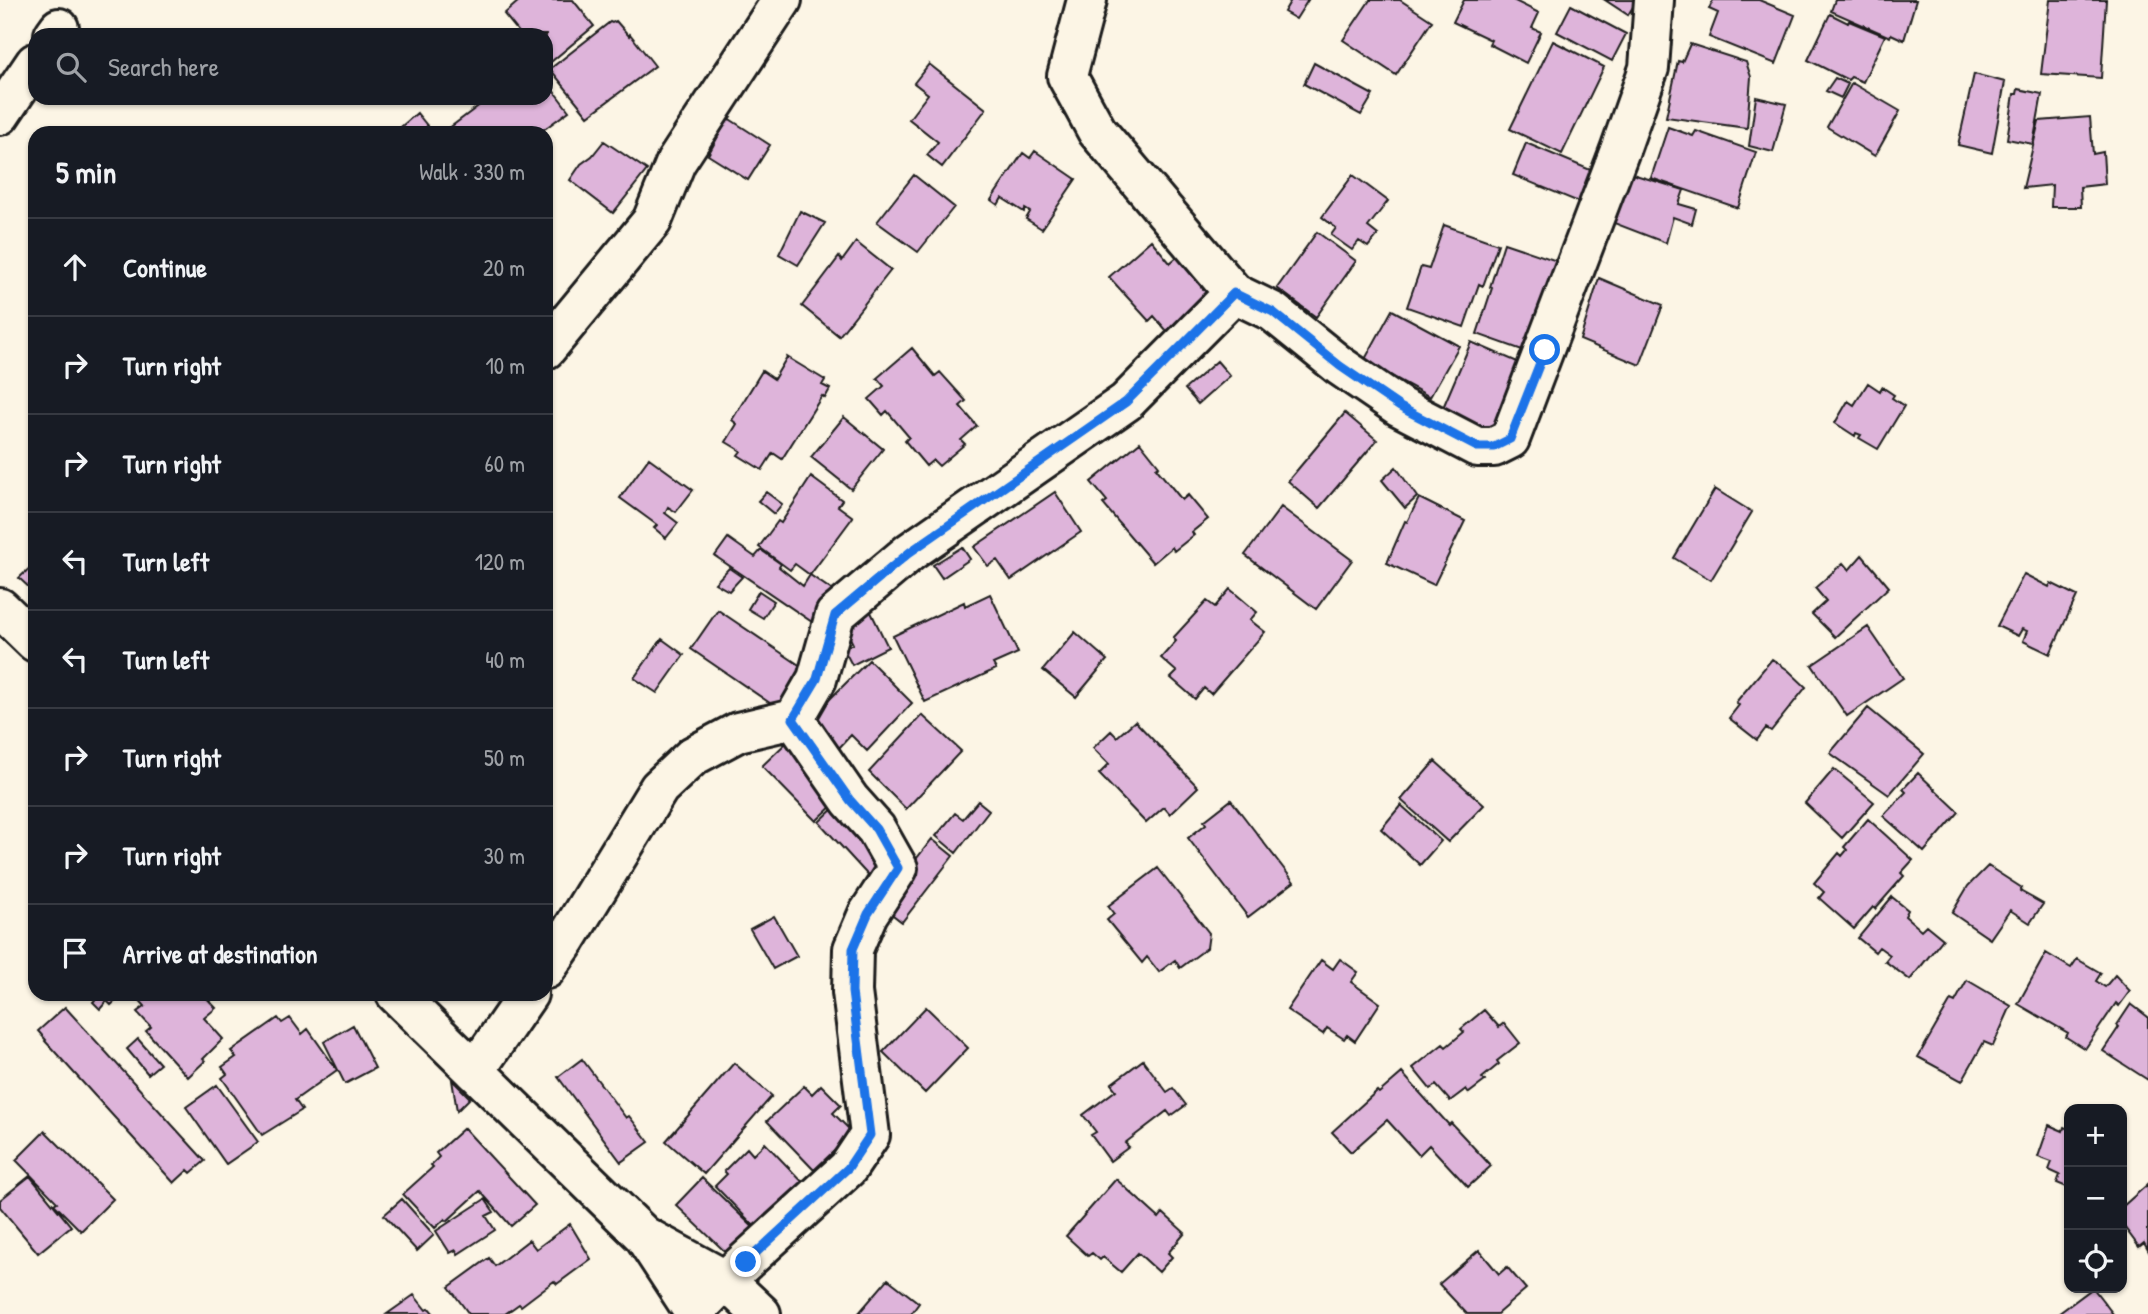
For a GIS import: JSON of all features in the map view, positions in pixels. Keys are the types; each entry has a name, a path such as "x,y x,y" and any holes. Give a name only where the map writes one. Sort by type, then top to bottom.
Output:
{"street":[{"path":"553,341 652,221 676,162 782,0"},
{"path":"1086,1 1068,76 1097,131 1234,293 1273,312 1340,366 1400,407 1477,447 1494,447 1510,439 1620,150 1649,68 1654,0"},
{"path":"0,115 28,73"},
{"path":"553,959 659,788 693,756 738,732 793,719 817,679 835,615 910,552 1126,402 1234,293"},
{"path":"0,608 28,635"},
{"path":"403,1001 644,1236 694,1313 725,1280 848,1168 870,1135 852,992 853,949 868,914 898,868 876,829 850,800 793,719"},
{"path":"475,1071 523,1001"},
{"path":"644,1236 725,1280 761,1314"}],"building":[{"path":"520,0 573,0 594,26 553,60 553,28 515,28 504,14"},
{"path":"1291,0 1308,0 1296,19 1284,12"},
{"path":"1370,0 1400,0 1432,21 1396,75 1343,40"},
{"path":"1464,0 1513,0 1539,13 1532,28 1541,32 1526,63 1489,44 1491,40 1453,22"},
{"path":"1605,0 1637,0 1628,15"},
{"path":"1713,0 1759,0 1795,15 1776,64 1709,37 1718,13 1709,9"},
{"path":"1835,0 1916,0 1904,40 1891,34 1890,37 1831,11"},
{"path":"2050,0 2106,0 2101,78 2041,74"},
{"path":"1571,5 1626,34 1612,61 1557,32"},
{"path":"1830,14 1885,36 1863,82 1851,77 1848,80 1808,60"},
{"path":"616,21 629,36 630,34 655,66 588,116 553,73 553,67"},
{"path":"1553,41 1604,67 1562,154 1510,129"},
{"path":"1690,44 1746,62 1751,77 1747,128 1666,117 1678,61 1682,62"},
{"path":"1314,63 1373,95 1361,115 1304,84"},
{"path":"929,64 986,109 942,167 927,155 938,142 909,119 928,94 914,83"},
{"path":"1974,74 2005,82 1992,153 1958,145"},
{"path":"1835,78 1848,84 1841,98 1826,91"},
{"path":"1852,83 1900,111 1875,156 1827,127"},
{"path":"2018,89 2042,94 2033,144 2007,139 2014,94 2017,94"},
{"path":"553,90 569,111 549,126 452,126 480,105 553,105"},
{"path":"1756,97 1786,104 1773,152 1749,146"},
{"path":"417,113 427,126 402,126"},
{"path":"2090,117 2093,154 2103,152 2105,184 2080,187 2081,207 2051,207 2052,185 2023,188 2039,121"},
{"path":"728,118 770,145 748,180 708,155"},
{"path":"1668,127 1693,136 1696,131 1756,152 1738,208 1651,178"},
{"path":"604,141 647,170 613,213 570,180 581,164 592,156"},
{"path":"1526,143 1600,174 1586,205 1513,175"},
{"path":"1035,151 1076,179 1042,229 1026,219 1030,212 1025,209 1024,212 1002,198 998,205 991,200 1023,153 1030,158"},
{"path":"1629,173 1684,190 1679,204 1696,209 1692,224 1673,217 1666,243 1614,223"},
{"path":"914,175 954,207 918,252 877,222"},
{"path":"1353,175 1388,201 1368,227 1378,235 1368,247 1359,241 1352,250 1331,235 1336,228 1322,217"},
{"path":"800,211 825,223 798,265 779,254"},
{"path":"1444,225 1498,244 1483,286 1479,284 1464,327 1407,307 1421,267 1429,269"},
{"path":"1317,232 1356,261 1316,317 1277,288"},
{"path":"1151,240 1170,263 1177,257 1216,300 1173,338 1154,316 1149,321 1109,277"},
{"path":"856,242 891,270 839,336 802,306 839,257 842,261"},
{"path":"1504,243 1563,263 1525,351 1477,334"},
{"path":"1599,278 1663,305 1640,365 1580,340"},
{"path":"1392,310 1459,346 1430,397 1364,361"},
{"path":"1471,342 1527,366 1498,434 1442,410"},
{"path":"912,348 935,376 940,372 966,401 960,406 977,426 961,440 965,444 939,466 933,460 926,466 905,441 909,437 887,411 883,415 869,399 884,386 877,378"},
{"path":"787,357 825,380 822,385 830,389 825,398 822,396 782,459 773,453 762,470 738,455 741,451 726,442 737,424 732,420 762,371 774,379"},
{"path":"1217,361 1230,376 1198,404 1185,389"},
{"path":"1868,383 1880,391 1882,387 1904,406 1878,449 1859,438 1861,435 1856,433 1855,436 1835,423 1848,401 1854,405"},
{"path":"1345,413 1377,440 1319,508 1288,481"},
{"path":"844,417 883,449 851,489 811,457"},
{"path":"1140,442 1159,466 1156,468 1182,500 1188,495 1208,519 1174,551 1172,547 1153,563 1103,504 1107,501 1091,482"},
{"path":"649,458 693,490 676,512 668,507 665,513 678,523 666,538 654,528 657,525 620,498"},
{"path":"1396,467 1417,497 1405,508 1382,480"},
{"path":"811,477 842,500 838,506 853,517 810,575 795,564 790,570 759,547 778,521 781,523"},
{"path":"1715,489 1752,512 1711,580 1674,558"},
{"path":"766,492 782,504 774,514 758,501"},
{"path":"1055,492 1081,532 1011,580 997,560 988,566 974,547"},
{"path":"1419,498 1465,521 1434,585 1387,563 1405,521 1407,522"},
{"path":"1281,507 1352,560 1316,609 1245,555"},
{"path":"728,538 755,557 761,550 781,564 779,567 803,586 810,575 836,593 815,624 715,556"},
{"path":"962,547 970,559 942,578 933,565"},
{"path":"1862,555 1889,587 1835,637 1812,614 1826,601 1815,588 1843,563 1849,570"},
{"path":"729,568 742,577 729,591 715,583"},
{"path":"28,570 28,586 19,578"},
{"path":"2024,574 2049,587 2051,583 2077,596 2050,654 2023,641 2027,631 2022,629 2018,636 1997,626"},
{"path":"1230,589 1257,612 1250,620 1265,632 1211,694 1204,688 1195,699 1171,678 1177,672 1161,658 1176,641 1173,638 1207,601 1215,607"},
{"path":"759,591 774,601 763,618 748,609"},
{"path":"990,594 1018,653 993,664 996,669 925,702 893,636 964,602 965,606"},
{"path":"869,608 888,647 852,665 843,648 853,644 842,621"},
{"path":"718,610 811,673 783,712 691,649"},
{"path":"1868,627 1903,678 1847,716 1812,665"},
{"path":"1075,632 1107,660 1076,697 1043,670"},
{"path":"662,639 684,655 657,693 634,678"},
{"path":"1772,659 1806,687 1771,731 1766,728 1757,740 1729,718 1739,705 1736,702"},
{"path":"869,660 912,703 867,751 851,735 838,749 808,721"},
{"path":"1868,708 1924,754 1889,795 1830,753"},
{"path":"922,715 961,751 906,809 869,772"},
{"path":"1135,721 1198,787 1170,814 1164,807 1146,823 1099,774 1109,764 1093,748 1111,731 1117,737"},
{"path":"787,742 835,803 816,821 762,766"},
{"path":"1435,761 1484,805 1448,842 1401,800"},
{"path":"1834,769 1874,802 1842,838 1805,803"},
{"path":"1918,773 1959,812 1924,852 1883,816 1906,792 1903,789"},
{"path":"1231,800 1294,882 1248,917 1188,838 1206,824 1204,821"},
{"path":"978,801 989,810 956,853 936,836 955,813 963,819"},
{"path":"837,805 894,867 875,883 819,822"},
{"path":"1401,805 1441,841 1420,865 1381,829"},
{"path":"1868,819 1913,860 1901,873 1904,876 1854,929 1819,898 1824,892 1814,883 1839,853 1842,856 1847,850 1844,847"},
{"path":"932,839 953,856 902,922 880,905"},
{"path":"1988,866 2022,888 2020,891 2043,904 2030,923 2010,910 1990,939 1952,913 1968,886"},
{"path":"1158,868 1209,933 1207,948 1180,968 1175,960 1159,972 1147,957 1142,963 1107,920 1114,914 1108,906"},
{"path":"1892,897 1908,910 1905,916 1921,930 1926,925 1943,939 1910,980 1885,961 1890,955 1879,947 1875,952 1858,938"},
{"path":"774,916 797,956 773,969 750,929"},
{"path":"2046,953 2071,968 2077,959 2101,973 2096,981 2105,987 2115,975 2130,991 2119,1006 2116,1003 2085,1049 2066,1037 2068,1033 2018,1004"},
{"path":"1340,959 1358,972 1351,982 1380,1003 1355,1041 1347,1035 1344,1039 1327,1028 1323,1034 1287,1010 1321,960 1333,969"},
{"path":"1967,980 2011,1006 1993,1046 1984,1042 1962,1081 1918,1057 1951,1000 1955,1002"},
{"path":"94,1001 107,1001 100,1009"},
{"path":"140,1001 210,1001 216,1008 204,1018 223,1039 188,1077 146,1031 151,1027 137,1012 145,1006"},
{"path":"2131,1004 2148,1017 2148,1080 2103,1051"},
{"path":"65,1007 205,1161 191,1173 188,1170 174,1183 45,1041 38,1031"},
{"path":"926,1007 968,1048 925,1093 883,1052"},
{"path":"1484,1010 1499,1027 1504,1023 1520,1043 1497,1061 1499,1064 1482,1078 1485,1081 1469,1093 1466,1089 1450,1101 1436,1085 1430,1089 1413,1068 1443,1044 1446,1047 1464,1032 1461,1029"},
{"path":"278,1018 282,1023 290,1018 302,1034 308,1029 337,1070 295,1100 302,1110 262,1135 222,1078 227,1074 222,1067 236,1057 231,1051"},
{"path":"353,1025 375,1068 345,1084 324,1042"},
{"path":"138,1039 160,1064 148,1074 127,1049"},
{"path":"582,1059 626,1118 629,1116 649,1142 621,1162 558,1077"},
{"path":"1143,1060 1167,1092 1173,1088 1186,1105 1171,1116 1167,1111 1125,1143 1129,1147 1110,1161 1091,1135 1096,1132 1083,1115 1116,1090 1111,1084"},
{"path":"734,1063 772,1096 704,1174 666,1141"},
{"path":"1402,1073 1491,1166 1468,1187 1429,1145 1419,1155 1387,1120 1351,1152 1332,1132 1377,1091 1379,1093"},
{"path":"452,1080 470,1098 457,1111"},
{"path":"217,1085 258,1142 226,1164 186,1107"},
{"path":"821,1085 841,1105 833,1113 853,1133 814,1170 767,1121 804,1086 812,1094"},
{"path":"2049,1125 2063,1131 2064,1127 2064,1186 2057,1183 2060,1175 2049,1170 2052,1162 2038,1157"},
{"path":"464,1128 535,1205 511,1226 480,1191 447,1221 445,1219 435,1228 403,1194 433,1167 431,1165 439,1157 436,1153"},
{"path":"45,1131 113,1199 81,1231 16,1160"},
{"path":"765,1143 814,1194 760,1232 715,1186 727,1174 724,1171 747,1148 753,1155"},
{"path":"30,1176 71,1226 38,1253 0,1207 0,1200"},
{"path":"702,1178 760,1234 739,1265 676,1205"},
{"path":"1116,1179 1159,1218 1163,1213 1185,1233 1168,1253 1172,1257 1159,1272 1138,1253 1121,1272 1103,1257 1100,1260 1092,1253 1088,1256 1066,1236"},
{"path":"2148,1184 2148,1250 2144,1243 2139,1247 2127,1231 2127,1203"},
{"path":"402,1199 434,1235 417,1251 384,1215"},
{"path":"485,1199 494,1212 486,1216 495,1230 458,1254 456,1250 450,1253 436,1231"},
{"path":"570,1224 591,1259 557,1284 554,1281 521,1306 519,1304 505,1314 469,1314 449,1287 489,1258 495,1266 529,1240 536,1249"},
{"path":"1479,1250 1499,1274 1507,1267 1526,1289 1497,1314 1467,1314 1439,1284"},
{"path":"888,1279 919,1303 911,1314 858,1314"},
{"path":"2086,1293 2097,1293 2113,1314 2058,1314"},
{"path":"414,1295 426,1310 429,1308 434,1314 387,1314"}],"route":[{"path":"746,1262 848,1168 870,1135 852,992 853,949 868,914 898,868 876,829 850,800 793,719 817,679 835,615 910,552 1126,402 1234,293 1273,312 1340,366 1400,407 1477,447 1494,447 1510,439 1545,350"}]}
